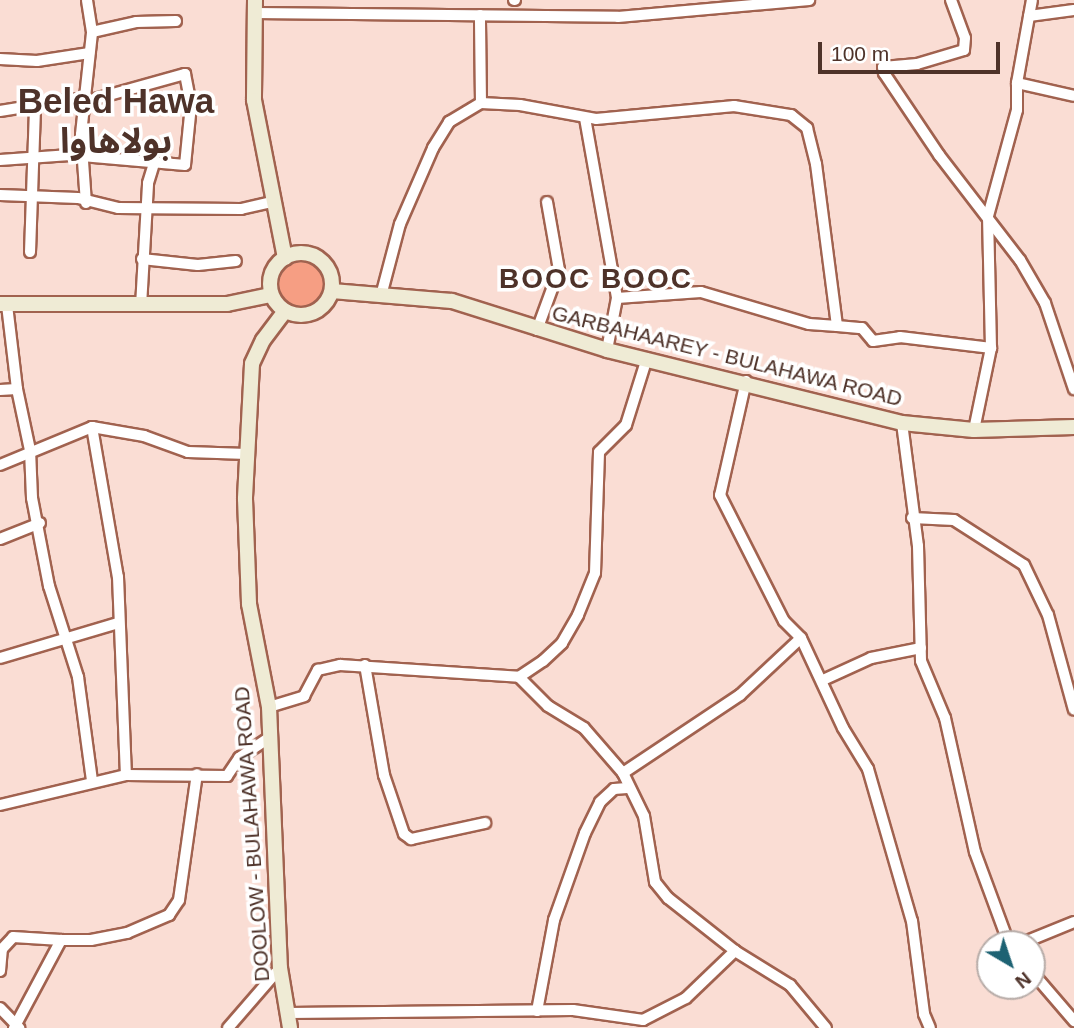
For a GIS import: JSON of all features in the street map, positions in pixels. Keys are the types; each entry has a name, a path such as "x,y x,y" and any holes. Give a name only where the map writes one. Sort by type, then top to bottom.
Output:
{"main road":[{"path":"255,7 254,100 285,258"},
{"path":"304,253 322,260 332,276 332,291 316,312 295,315 285,311 271,295 272,273 285,258 304,253"},
{"name":"GARBAHAAREY - BULAHAWA ROAD","path":"332,291 382,292 465,304 537,330 607,350 746,381 902,422 974,430 1074,427"},
{"path":"3,304 227,304 271,295"},
{"name":"DOOLOW - BULAHAWA ROAD","path":"285,311 263,340 252,364 247,454 249,604 269,708 267,739 279,968 289,1021"}],"street":[{"path":"86,203 84,102 92,32 87,0"},
{"path":"512,13 515,0"},
{"path":"255,7 480,15 512,13 618,16 809,0"},
{"path":"951,0 965,38 964,51 917,64 883,67 917,124 988,216 1045,303 1074,389"},
{"path":"974,430 991,348 988,216 1017,110 1017,83 1032,0"},
{"path":"1029,16 1074,10"},
{"path":"480,15 481,103"},
{"path":"92,32 136,22 176,21"},
{"path":"0,59 37,61 89,53"},
{"path":"0,111 74,99 84,102 185,74 191,105 185,165 84,156 33,156 0,160"},
{"path":"1017,83 1074,96"},
{"path":"382,292 400,224 433,148 449,122 481,103 551,109 585,118 734,106 779,110 801,121 816,164 837,326"},
{"path":"30,252 35,107"},
{"path":"585,118 617,298 607,350"},
{"path":"141,306 146,207 155,163"},
{"path":"0,195 79,198 86,203 146,207 241,209 272,202"},
{"path":"537,330 559,270 547,202"},
{"path":"142,259 198,265 236,261"},
{"path":"617,298 701,292 809,324 862,328 873,341 900,337 991,348"},
{"path":"3,304 30,450 30,481 40,523 49,586 78,677 92,780"},
{"path":"269,708 304,696 318,670 365,665 438,675 519,677 562,643 596,573 599,452 626,425 647,358"},
{"path":"746,381 720,495 784,621 801,638 823,680 843,729 868,769 912,920 924,1014 930,1028"},
{"path":"0,390 17,389"},
{"path":"902,422 912,518 918,546 921,661 945,718 975,852 1004,930"},
{"path":"0,465 30,450 92,427 145,436 188,452 247,454"},
{"path":"92,427 118,577 126,775"},
{"path":"912,518 954,520 1024,565 1048,615 1074,710"},
{"path":"0,539 40,523"},
{"path":"0,659 118,623"},
{"path":"623,773 740,695 801,638"},
{"path":"823,680 870,657 921,648"},
{"path":"365,665 384,775 404,834 411,839 485,823"},
{"path":"519,677 548,706 584,729 623,773 627,788 643,816 655,882 668,898 735,951 790,985 826,1028"},
{"path":"0,805 92,780 126,775 227,776 239,758 267,739"},
{"path":"0,971 2,949 13,937 90,940 127,933 169,915 179,900 197,774"},
{"path":"537,1011 554,920 585,833 600,802 614,789 627,788"},
{"path":"1046,933 1074,922"},
{"path":"0,1008 17,1027 61,940"},
{"path":"289,1021 537,1011 613,1013 643,1020 686,998 735,951"},
{"path":"228,1028 279,968"},
{"path":"1046,988 1072,1018"}],"shaded area":[{"path":"302,262 318,269 325,285 318,301 302,308 286,301 279,285 286,269"}],"district":[{"name":"Beled Hawa بولاهاوا","path":"116,121"},
{"name":"BOOC BOOC","path":"596,279"}]}
